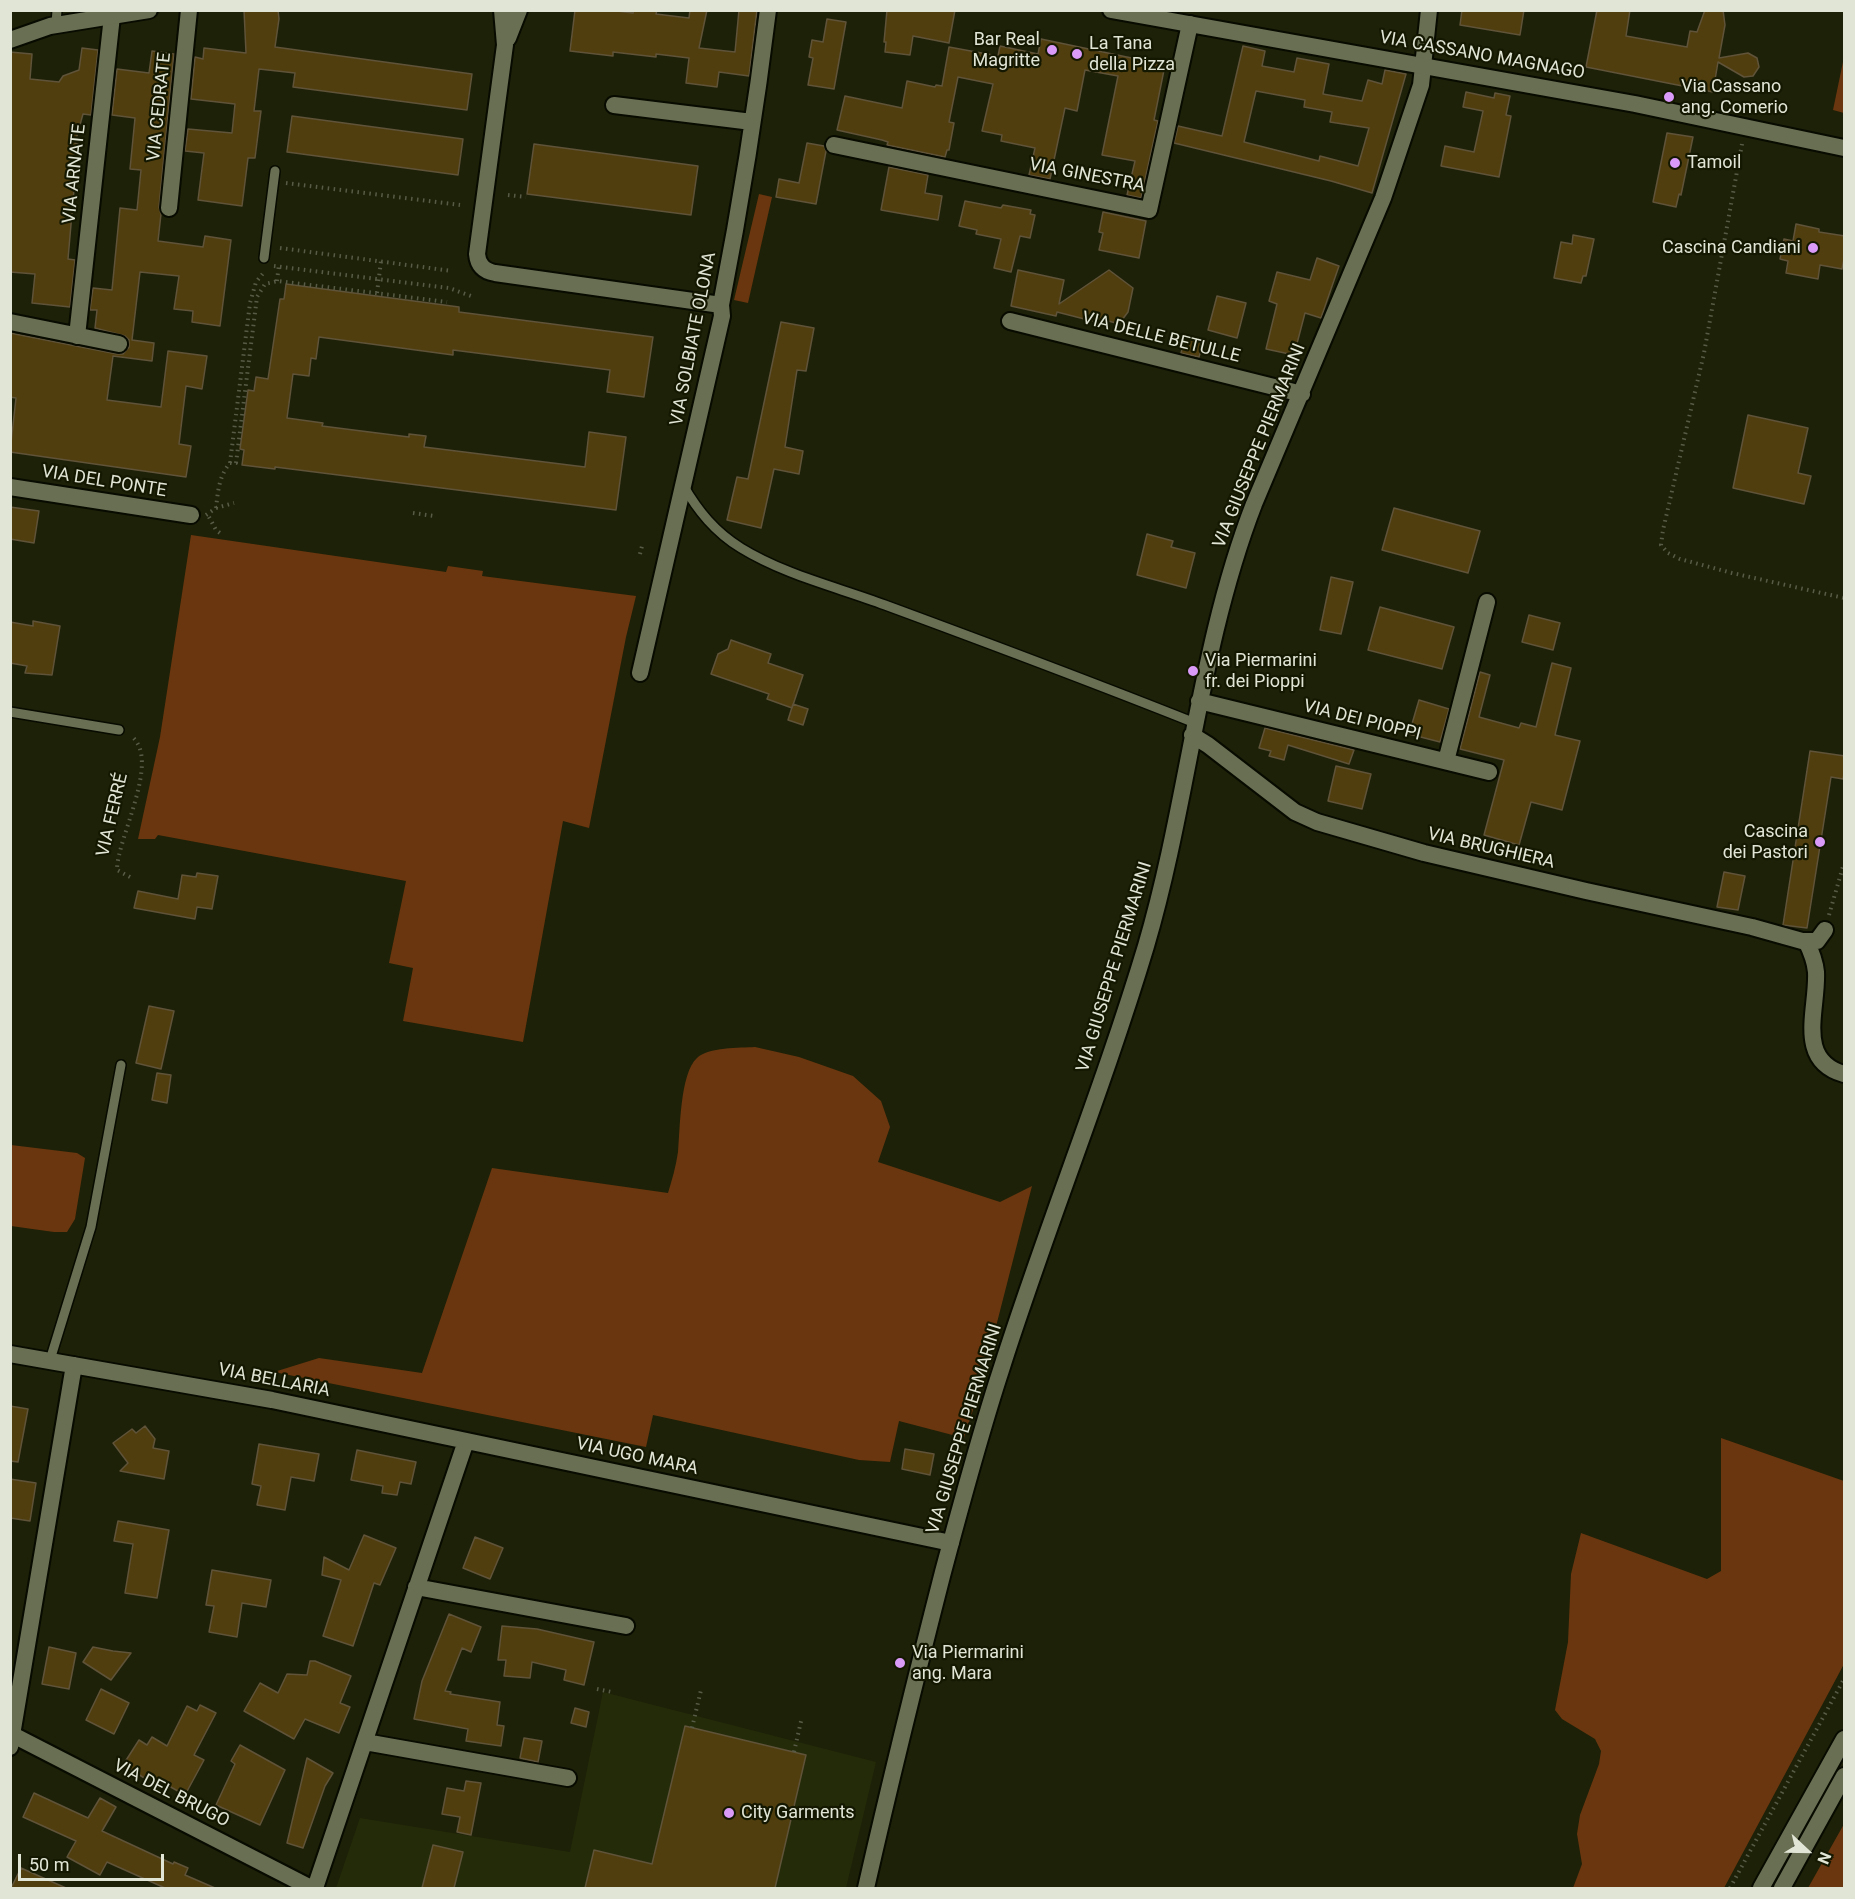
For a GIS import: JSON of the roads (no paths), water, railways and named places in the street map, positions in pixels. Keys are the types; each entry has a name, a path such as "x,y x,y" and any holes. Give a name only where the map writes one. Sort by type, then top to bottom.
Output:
{"street":[{"path":"10,40 56,17 112,16 149,10"},
{"name":"VIA CEDRATE","path":"169,208 189,10"},
{"path":"502,10 505,45 477,254 479,264 485,270 495,273 721,305"},
{"path":"505,45 519,10"},
{"name":"VIA SOLBIATE OLONA","path":"640,673 722,316 721,305 760,79 768,10"},
{"name":"VIA CASSANO MAGNAGO","path":"1111,10 1635,104 1845,148"},
{"name":"VIA GIUSEPPE PIERMARINI","path":"866,1888 912,1691 1001,1368 1140,963 1161,891 1199,701 1232,567 1243,534 1383,198 1416,100 1424,65 1430,10"},
{"name":"VIA ARNATE","path":"77,336 112,16"},
{"name":"VIA GINESTRA","path":"834,145 1149,210 1190,24"},
{"path":"614,105 752,122"},
{"name":"VIA DELLE BETULLE","path":"1010,321 1302,394"},
{"path":"10,322 119,344"},
{"name":"VIA DEL PONTE","path":"10,487 199,515"},
{"path":"1446,761 1487,602"},
{"name":"VIA DEI PIOPPI","path":"1199,701 1490,772"},
{"name":"VIA BRUGHIERA","path":"1194,729 1208,745 1295,812 1317,822 1424,853 1806,941"},
{"path":"1826,930 1817,941 1806,941 1815,963 1816,975 1812,1024 1816,1050 1826,1066 1845,1074"},
{"path":"10,1354 50,1360"},
{"name":"VIA BELLARIA","path":"50,1360 272,1400 466,1441"},
{"path":"12,1741 74,1365"},
{"path":"313,1888 365,1742 466,1441"},
{"name":"VIA UGO MARA","path":"466,1441 951,1543"},
{"path":"416,1587 626,1626"},
{"path":"1761,1888 1845,1739"},
{"name":"VIA DEL BRUGO","path":"12,1741 313,1888"},
{"path":"365,1742 568,1778"},
{"path":"1782,1888 1845,1776"}],"lane":[{"path":"264,258 274,176"},
{"path":"683,486 708,522 724,537 758,558 1079,677 1194,729"},
{"path":"10,712 119,730"},
{"path":"50,1360 91,1227 121,1065"}],"place":[{"name":"Bar Real Magritte","path":"1052,50"},
{"name":"La Tana della Pizza","path":"1077,54"},
{"name":"Via Cassano ang. Comerio","path":"1669,97"},
{"name":"Tamoil","path":"1675,163"},
{"name":"Cascina Candiani","path":"1813,248"},
{"name":"Via Piermarini fr. dei Pioppi","path":"1193,671"},
{"name":"Cascina dei Pastori","path":"1820,842"},
{"name":"Via Piermarini ang. Mara","path":"900,1663"},
{"name":"City Garments","path":"729,1813"}]}
